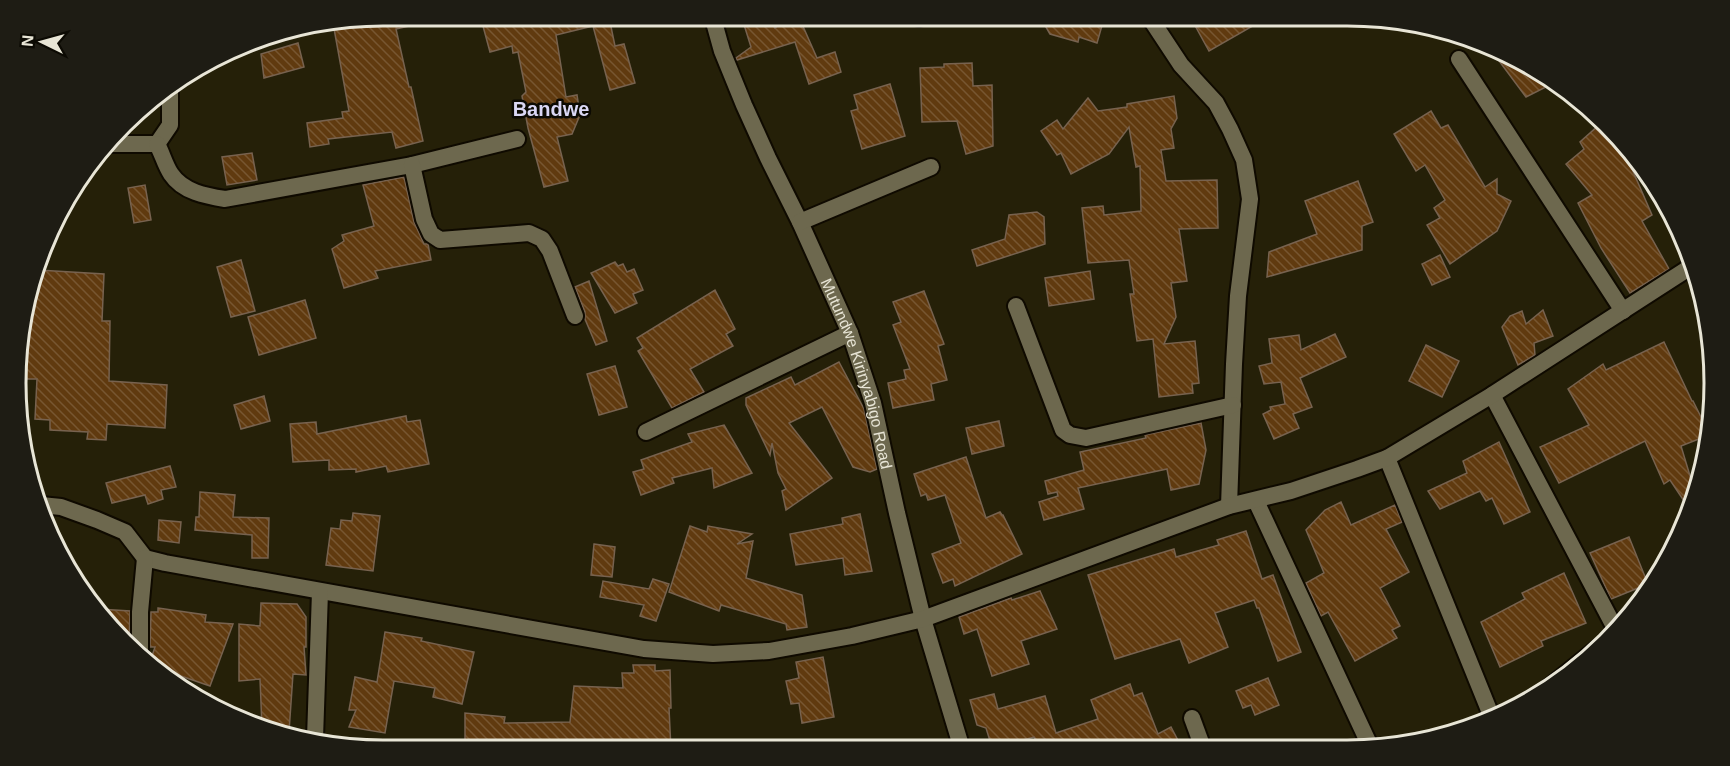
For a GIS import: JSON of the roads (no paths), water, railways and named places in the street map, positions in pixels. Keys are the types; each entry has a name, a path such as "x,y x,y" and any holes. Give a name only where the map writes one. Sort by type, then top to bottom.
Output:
{"street":[{"name":"Mutundwe Kirinyabigo Road","path":"715,26 722,51 744,105 850,333 873,403 923,619 959,740"},
{"path":"1155,26 1181,65 1216,103 1244,160 1250,199 1239,296 1229,506"},
{"path":"1459,59 1623,311"},
{"path":"157,144 170,125 170,96"},
{"path":"157,144 172,175 186,189 205,196 225,199 412,165 517,140"},
{"path":"117,144 157,144"},
{"path":"412,165 424,219 431,234 440,240 529,233 542,239 550,250 575,316"},
{"path":"800,222 931,167"},
{"path":"47,506 61,507 125,532 145,558 165,563 633,648 713,654 769,651 852,636 923,619 1229,506 1291,491 1387,458 1492,395 1686,270"},
{"path":"1016,306 1063,430 1070,435 1086,438 1233,405"},
{"path":"646,432 850,333"},
{"path":"1492,395 1612,623"},
{"path":"1387,458 1489,711"},
{"path":"1256,501 1367,740"},
{"path":"140,645 140,612 145,558"},
{"path":"315,734 320,592"},
{"path":"1192,718 1200,740"}],"district":[{"name":"Bandwe","path":"551,109"}]}
